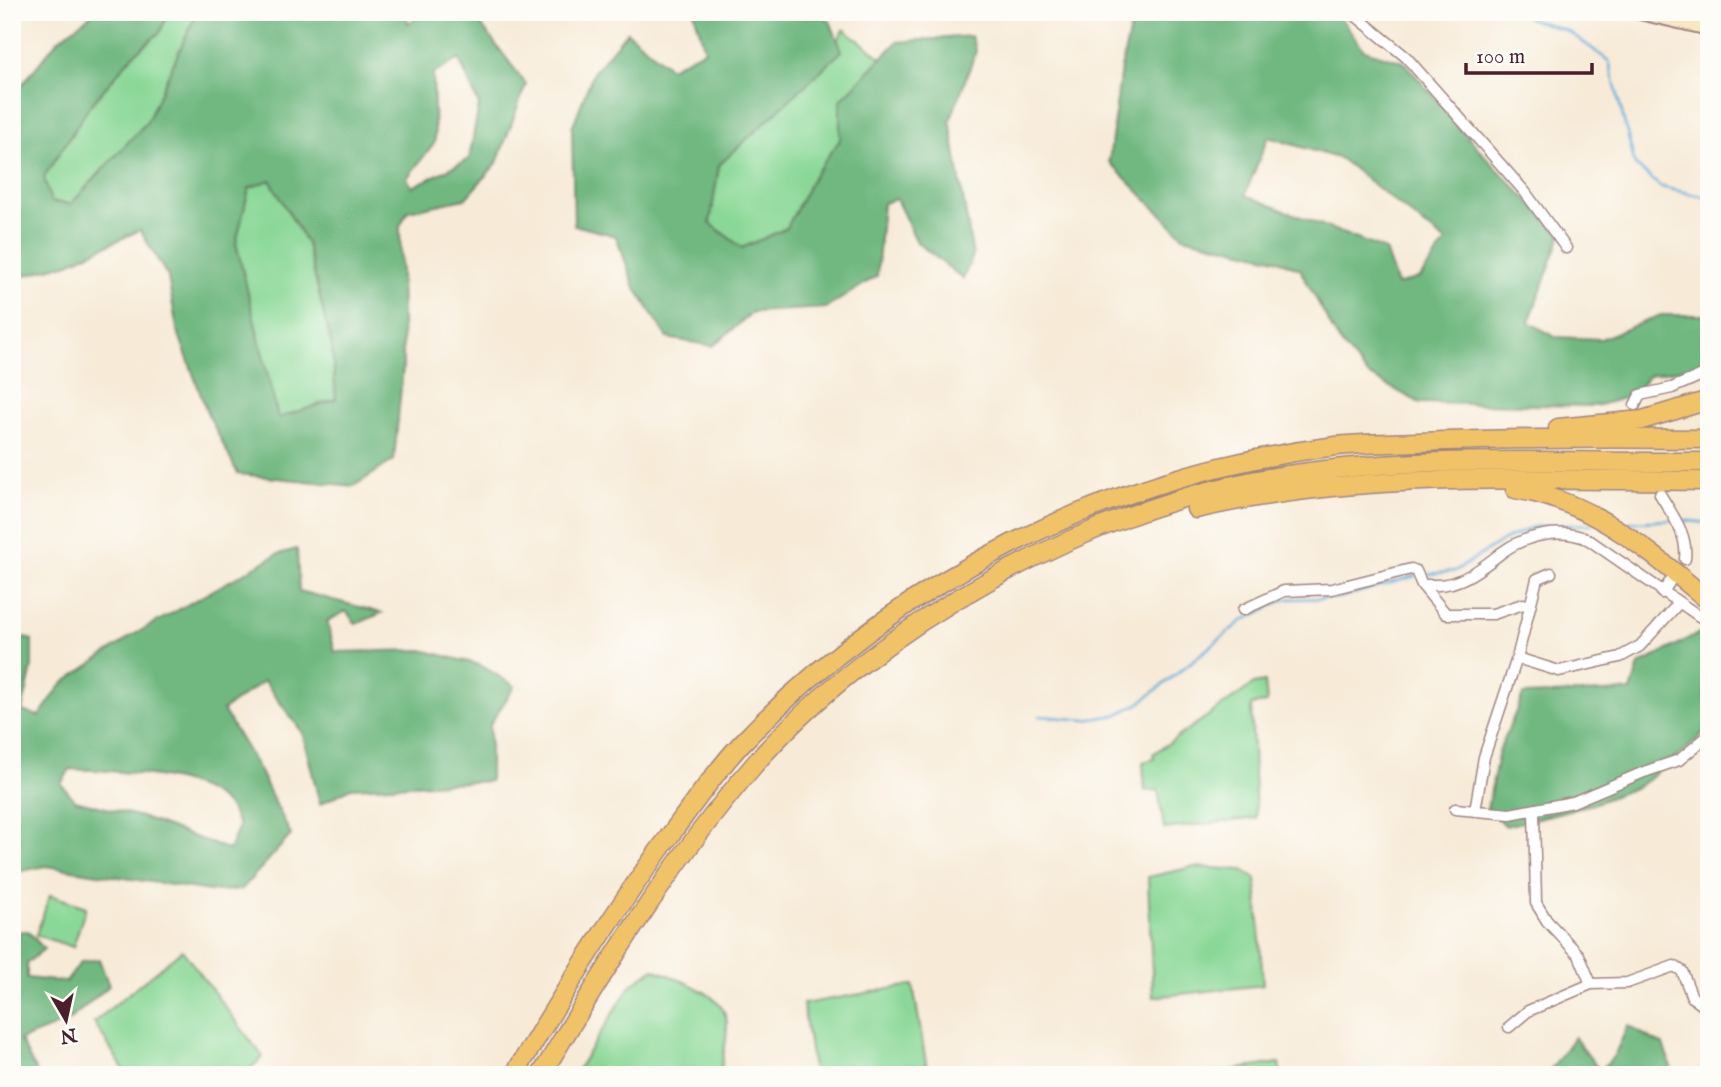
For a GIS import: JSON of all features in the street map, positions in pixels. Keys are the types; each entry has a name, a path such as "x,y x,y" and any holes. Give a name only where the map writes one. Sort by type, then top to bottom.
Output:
{"highway":[{"path":"1391,443 1624,423 1661,416 1709,400"},
{"path":"514,1075 618,907 715,775 740,746 795,694 914,597 1047,526 1130,494 1240,461 1339,446 1515,439 1709,439"},
{"path":"541,1075 637,920 695,838 757,762 829,692 927,618 991,580 1102,526 1147,510 1267,478 1342,469 1515,460 1709,462"},
{"path":"927,618 1058,556 1150,521 1243,499 1381,483 1709,481"},
{"path":"1381,483 1493,487 1535,493 1572,504 1600,517 1636,541 1709,601"}],"street":[{"path":"1351,12 1406,57 1525,192 1566,248"},
{"path":"1640,12 1709,27"},
{"path":"1635,405 1640,395 1672,388 1709,372"},
{"path":"1660,494 1682,531 1687,545 1685,559"},
{"path":"1244,610 1284,591 1321,590 1394,571 1443,585 1460,580 1504,551 1527,541 1551,533 1574,532 1590,540 1662,593 1709,623"},
{"path":"1475,811 1484,757 1517,658 1528,606 1537,579 1551,573"},
{"path":"1419,579 1446,614 1493,614 1522,604 1528,606"},
{"path":"1662,593 1669,583"},
{"path":"1517,658 1559,671 1620,657 1640,646 1678,604"},
{"path":"1455,809 1510,814 1573,803 1644,772 1679,761 1709,735"},
{"path":"1534,810 1536,903 1547,921 1579,955 1591,984"},
{"path":"1509,1027 1528,1011 1591,984 1627,982 1674,966 1682,971 1692,997 1709,1010"}],"green space":[{"path":"95,12 169,12 160,32 133,55 89,107 44,177 51,202 71,204 147,122 197,12 406,12 408,23 427,12 471,12 526,84 497,163 465,199 408,211 400,226 403,366 394,460 354,486 238,474 207,412 177,329 168,277 140,230 69,263 12,279 12,97 58,40","holes":["459,59 479,105 469,159 412,187 407,178 435,142 433,74","270,180 307,244 332,347 336,399 278,418 236,243 249,188"]},
{"path":"169,12 197,12 147,122 71,204 51,202 43,177 89,107 133,55 160,32"},
{"path":"694,12 820,12 830,21 842,51 719,165 710,223 742,248 787,228 813,177 840,140 840,101 897,42 971,36 976,51 950,121 973,256 963,279 917,242 896,199 883,203 877,276 826,308 753,312 713,346 667,338 634,285 616,236 574,225 572,128 593,73 627,32 670,68 705,50"},
{"path":"1134,12 1326,12 1339,16 1364,50 1404,62 1483,154 1561,235 1529,322 1555,337 1601,339 1661,315 1709,315 1709,364 1649,375 1634,395 1596,406 1420,403 1368,375 1339,341 1300,269 1276,259 1184,237 1109,162 1121,68","holes":["1268,137 1341,159 1446,242 1420,278 1397,285 1385,250 1245,195"]},
{"path":"844,29 882,58 840,101 840,140 813,177 787,228 742,248 710,223 719,165 842,51 838,40"},
{"path":"270,180 307,244 332,347 336,399 277,419 236,243 249,188"},
{"path":"297,549 299,591 382,613 356,624 346,611 327,621 335,652 422,650 480,665 515,686 490,724 490,781 351,788 320,804 302,732 264,681 223,710 259,770 291,835 241,890 210,891 46,866 12,873 12,634 32,640 32,668 22,711 39,716 62,684 133,635 278,554","holes":["70,769 153,776 196,786 214,795 228,806 239,825 229,850 141,817 75,800 61,784"]},
{"path":"1707,629 1709,718 1706,730 1694,743 1639,786 1593,804 1506,826 1487,809 1499,751 1523,695 1631,691 1639,665"},
{"path":"1265,682 1267,703 1251,705 1256,818 1164,829 1158,790 1145,791 1143,762 1154,759 1153,754 1254,684"},
{"path":"1193,867 1243,870 1256,879 1263,985 1153,997 1148,877"},
{"path":"50,895 86,907 73,947 36,935"},
{"path":"28,931 44,949 27,963 27,978 66,982 81,962 99,959 109,986 67,1022 20,1040 38,1075 12,1075 12,932"},
{"path":"182,950 263,1057 243,1075 127,1075 94,1022"},
{"path":"654,969 700,990 720,1005 727,1026 720,1075 574,1075 631,985"},
{"path":"913,985 928,1075 814,1075 803,1004"},
{"path":"1628,1026 1663,1045 1674,1075 1547,1075 1574,1037 1600,1071 1614,1056"},
{"path":"1279,1063 1281,1075 1200,1075"}],"waterway":[{"path":"1522,12 1528,18 1568,31 1609,61 1635,165 1661,187 1709,198"},
{"path":"1619,523 1672,520"},
{"path":"1679,520 1709,523"},
{"path":"1422,575 1455,571 1504,540 1533,527 1592,524"},
{"path":"1040,716 1086,720 1116,715 1140,703 1242,621 1286,599 1339,598 1415,576"}]}
